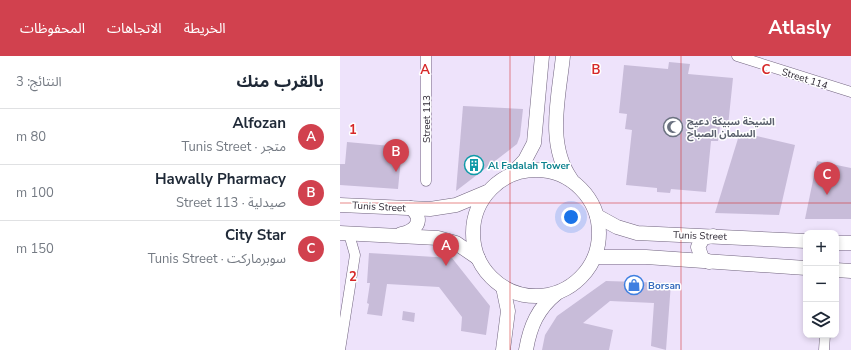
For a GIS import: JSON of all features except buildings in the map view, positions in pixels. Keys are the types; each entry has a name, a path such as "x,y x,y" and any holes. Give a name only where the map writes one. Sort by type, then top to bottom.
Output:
{"main road":[{"path":"542,56 534,143 525,160 511,174 498,182 487,192 480,202 473,224 474,247 478,258 490,278 504,287 521,295 533,296 557,292"},
{"path":"563,56 556,142 562,165 571,180"},
{"path":"511,174 523,171 542,170 560,174 571,180 588,196 598,216 599,236 595,257 588,269 579,279 557,292 546,303 534,320 526,350"},
{"name":"Tunis Street","path":"340,205 430,209 466,201 487,192"},
{"path":"393,236 409,233 416,227 419,221 418,215 411,208"},
{"name":"Tunis Street","path":"598,216 617,227 637,233 803,241"},
{"path":"344,234 447,239 465,247 478,258"},
{"path":"709,262 702,258 699,253 699,242 703,238 718,236"},
{"path":"839,243 851,244"},
{"path":"595,257 646,257 803,268"},
{"path":"839,270 851,271"},
{"path":"503,350 508,311 504,287"}],"street":[{"name":"Street 113","path":"426,56 426,181"},
{"name":"Street 114","path":"737,56 851,92"},
{"path":"340,350 355,255 344,234"},
{"path":"824,350 825,338"}],"place":[{"name":"الشيخة سبيكة دعيج السلمان الصباح","path":"673,127"},
{"name":"Al Fadalah Tower","path":"474,165"},
{"name":"Hawally Pharmacy","path":"396,172"},
{"name":"City Star","path":"827,195"},
{"name":"Alfozan","path":"446,266"},
{"name":"Borsan","path":"634,285"}]}
